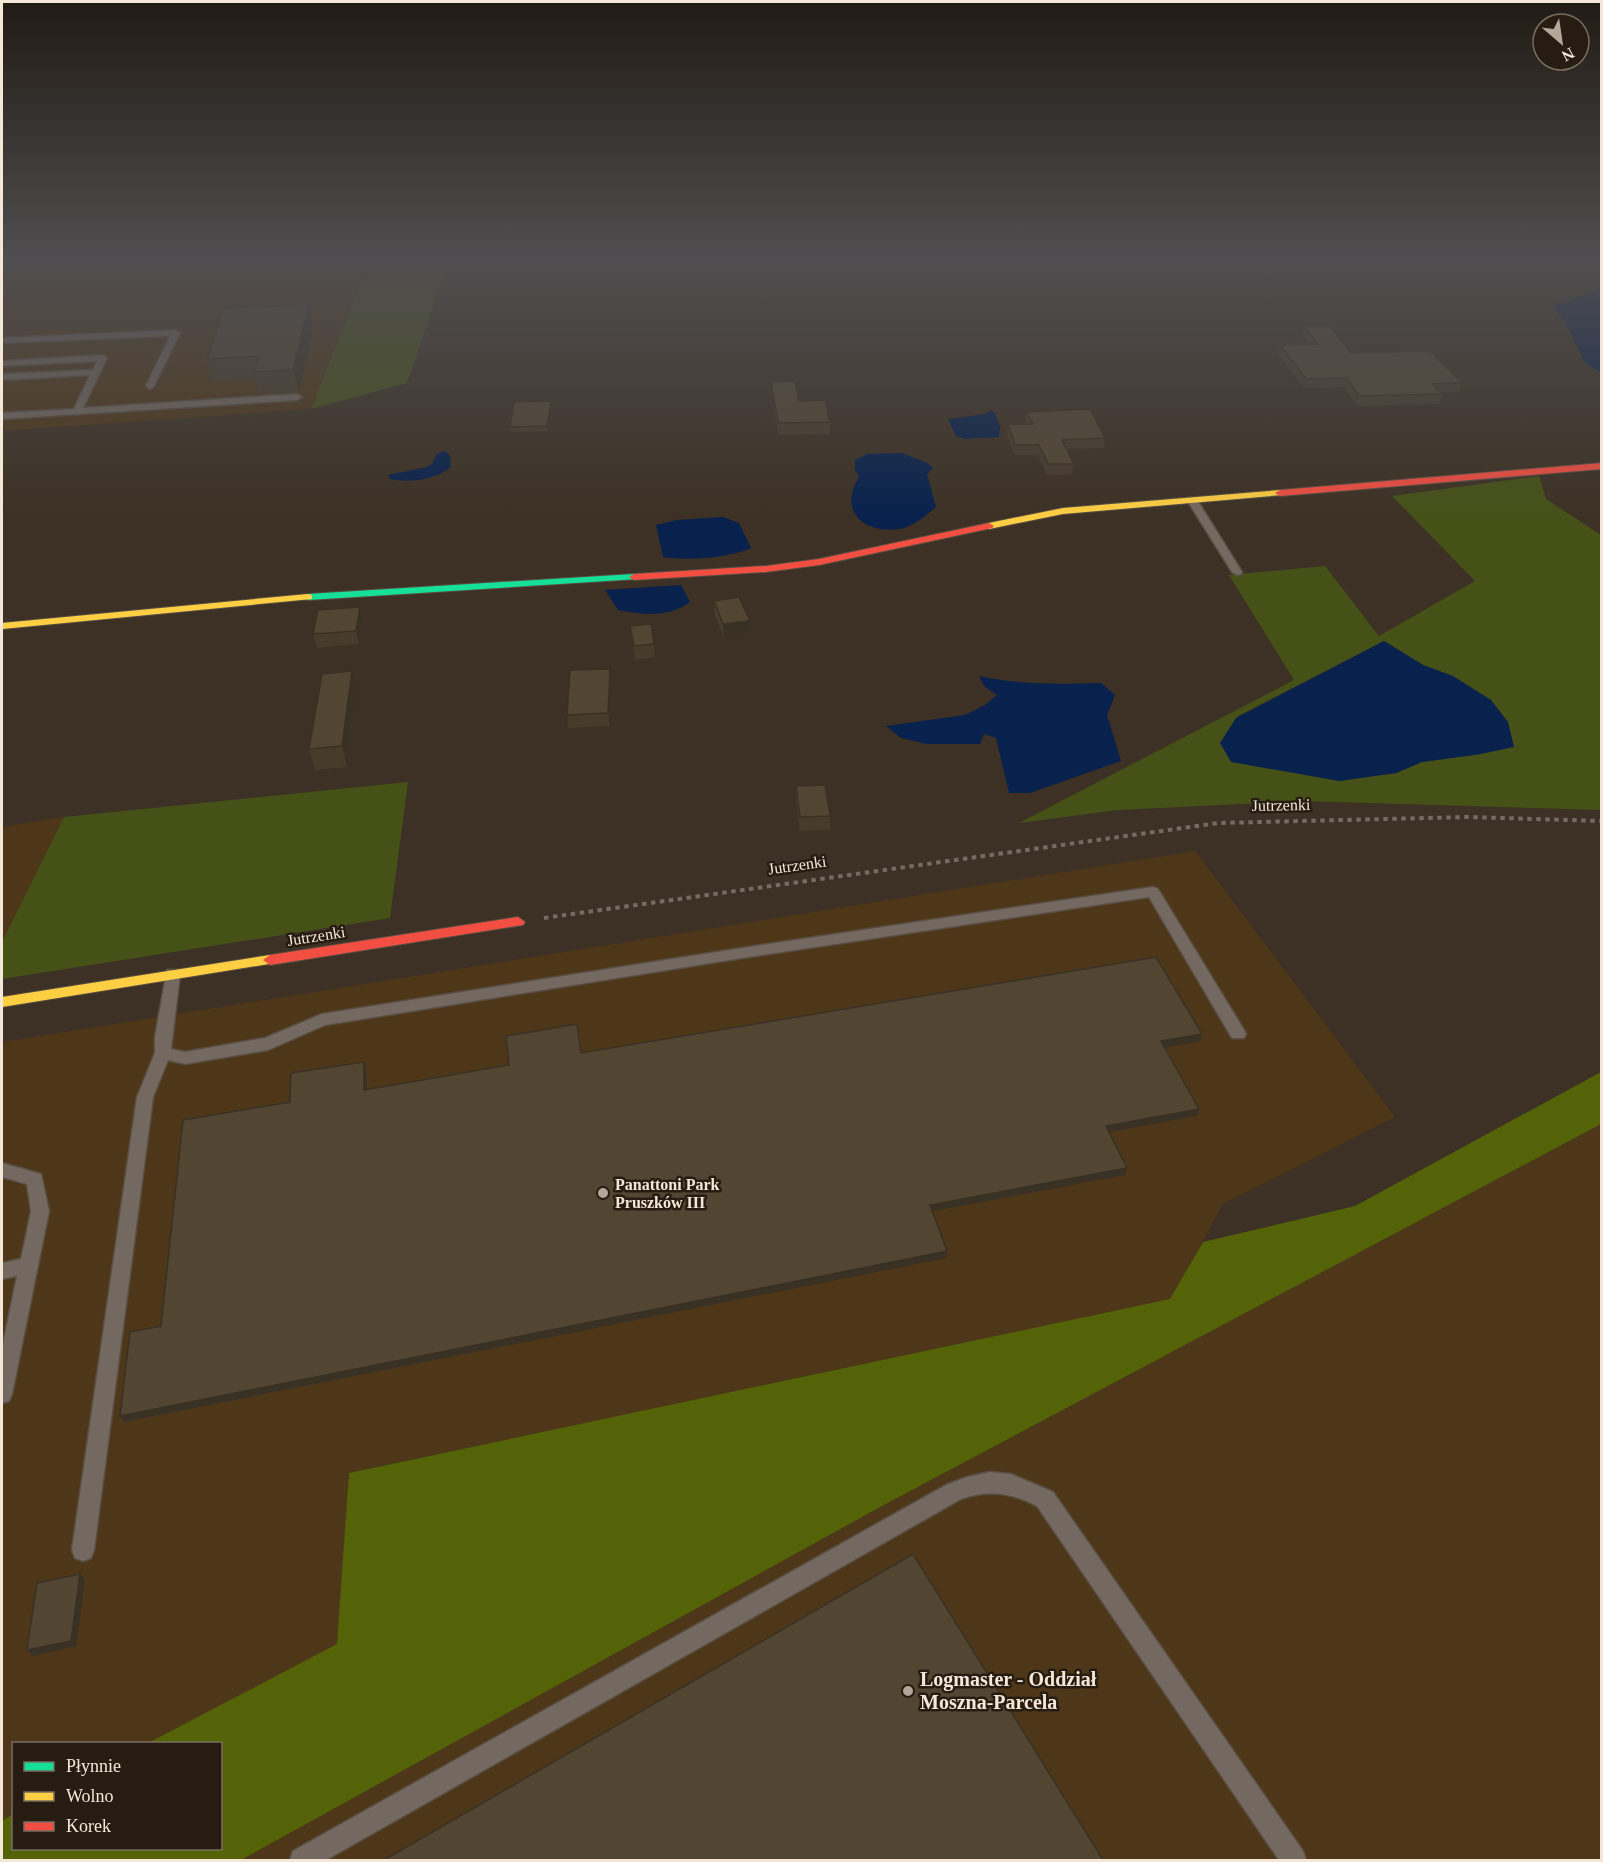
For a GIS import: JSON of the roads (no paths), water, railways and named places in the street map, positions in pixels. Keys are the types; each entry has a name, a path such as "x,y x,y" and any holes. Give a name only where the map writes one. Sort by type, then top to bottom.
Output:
{"street":[{"path":"2,626 345,593 766,569 819,562 1064,511 1602,466"},
{"name":"Jutrzenki","path":"2,1002 518,922"}],"lane":[{"path":"150,386 171,344"},
{"path":"2,363 103,358 77,411"},
{"path":"2,377 96,372"},
{"path":"2,416 297,397"},
{"path":"1192,501 1237,572"},
{"path":"163,1053 185,1058 268,1044 322,1020 731,955 1154,892 1238,1034"},
{"path":"83,1550 145,1097 163,1053 163,1036 172,974"},
{"path":"2,1170 35,1179 40,1211 2,1394"},
{"path":"2,1271 28,1266"},
{"path":"302,1860 954,1492 975,1483 997,1480 1026,1488 1045,1499 1294,1860"}],"water":[{"path":"1576,344 1601,344 1601,372 1585,363"},
{"path":"991,410 995,413 1000,427 999,437 965,439 956,436 948,419 985,414"},
{"path":"447,452 451,458 450,468 444,472 421,480 405,481 390,479 388,475 427,467 432,464 437,454"},
{"path":"902,453 927,463 933,468 927,474 936,507 905,528 887,530 865,524 853,510 851,500 859,477 855,470 855,460 867,454"},
{"path":"723,517 739,523 751,548 708,558 663,557 656,525 677,520"},
{"path":"681,585 690,602 673,611 656,614 618,610 605,590"},
{"path":"1384,641 1423,665 1453,676 1491,700 1508,722 1514,747 1422,762 1396,773 1339,781 1231,762 1220,743 1236,718"},
{"path":"979,676 1055,684 1101,683 1115,695 1107,715 1121,761 1030,793 1009,793 996,738 984,734 980,744 927,744 901,738 886,726 965,715 985,705 997,695 984,686"}],"place":[{"name":"Panattoni Park Pruszków III","path":"603,1193"},
{"name":"Logmaster - Oddział Moszna-Parcela","path":"908,1691"}]}
